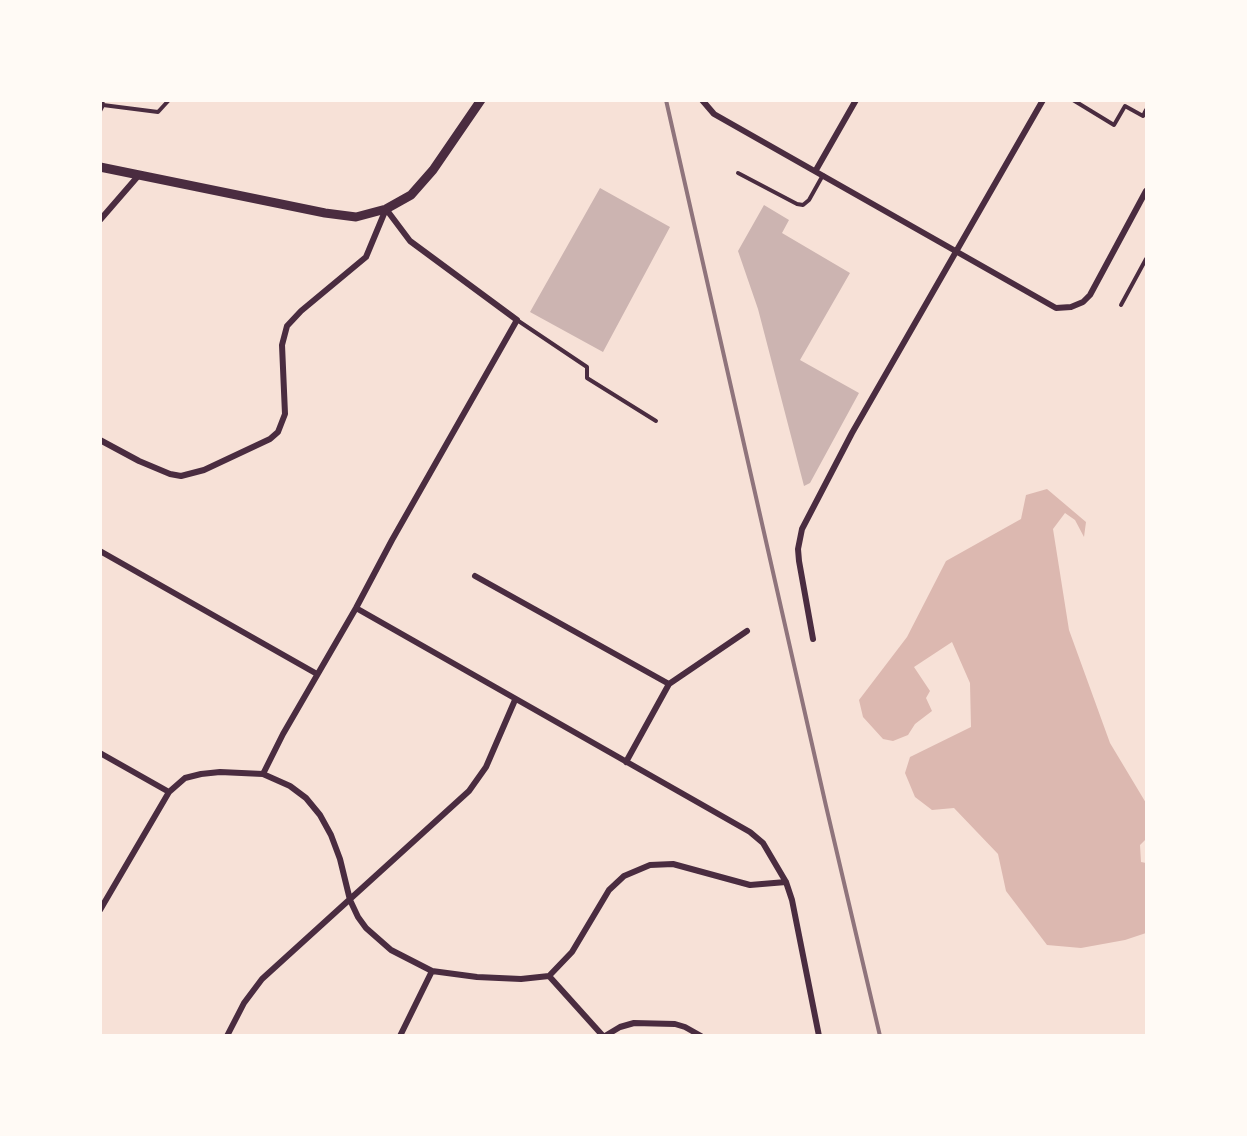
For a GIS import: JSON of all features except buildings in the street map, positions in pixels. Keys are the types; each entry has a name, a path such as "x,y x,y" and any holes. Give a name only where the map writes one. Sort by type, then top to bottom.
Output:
{"street":[{"path":"100,167 356,217 386,209 411,195 433,170 481,100"},
{"path":"702,100 714,114 1056,308 1066,308 1083,302 1095,286 1146,191"},
{"path":"816,170 856,100"},
{"path":"813,639 799,561 798,549 802,529 852,433 1043,100"},
{"path":"100,220 139,175"},
{"path":"263,774 283,734 517,320 410,241 386,209"},
{"path":"100,440 139,461 170,474 181,476 204,470 275,436 283,424 285,414 282,345 287,326 301,311 366,257 386,209"},
{"path":"100,551 317,674"},
{"path":"475,576 669,684"},
{"path":"356,608 750,832 762,843 786,882 792,900 819,1035"},
{"path":"626,762 669,684 747,631"},
{"path":"227,1035 244,1003 262,979 469,790 486,767 515,700"},
{"path":"100,753 169,792"},
{"path":"100,910 169,792 179,782 201,774 263,774 300,792 320,815 331,835 340,859 350,900 358,917 376,937 410,961 432,971 477,977 521,979 549,976 572,952 609,890 624,876 650,865 673,864 750,885 786,882"},
{"path":"400,1035 432,971"},
{"path":"549,976 604,1035 634,1023 675,1024 701,1035"}],"lane":[{"path":"100,111 102,103 158,112 169,100"},
{"path":"1073,100 1114,125 1125,106 1143,116 1146,110"},
{"path":"738,173 803,205 809,200 824,175"},
{"path":"1121,305 1146,259"},
{"path":"517,320 587,367 587,378 656,421"}],"shaded area":[{"path":"1047,489 1086,522 1084,537 1075,520 1065,513 1053,529 1069,630 1110,743 1146,803 1146,839 1140,845 1141,862 1146,863 1146,933 1125,940 1081,948 1047,945 1006,891 998,854 954,808 932,810 915,797 905,773 910,757 971,727 970,683 952,642 914,667 930,691 926,698 932,711 915,724 908,735 893,741 883,739 863,717 859,700 907,637 946,561 1021,519 1026,495"}],"railway":[{"path":"666,100 880,1036"}]}
